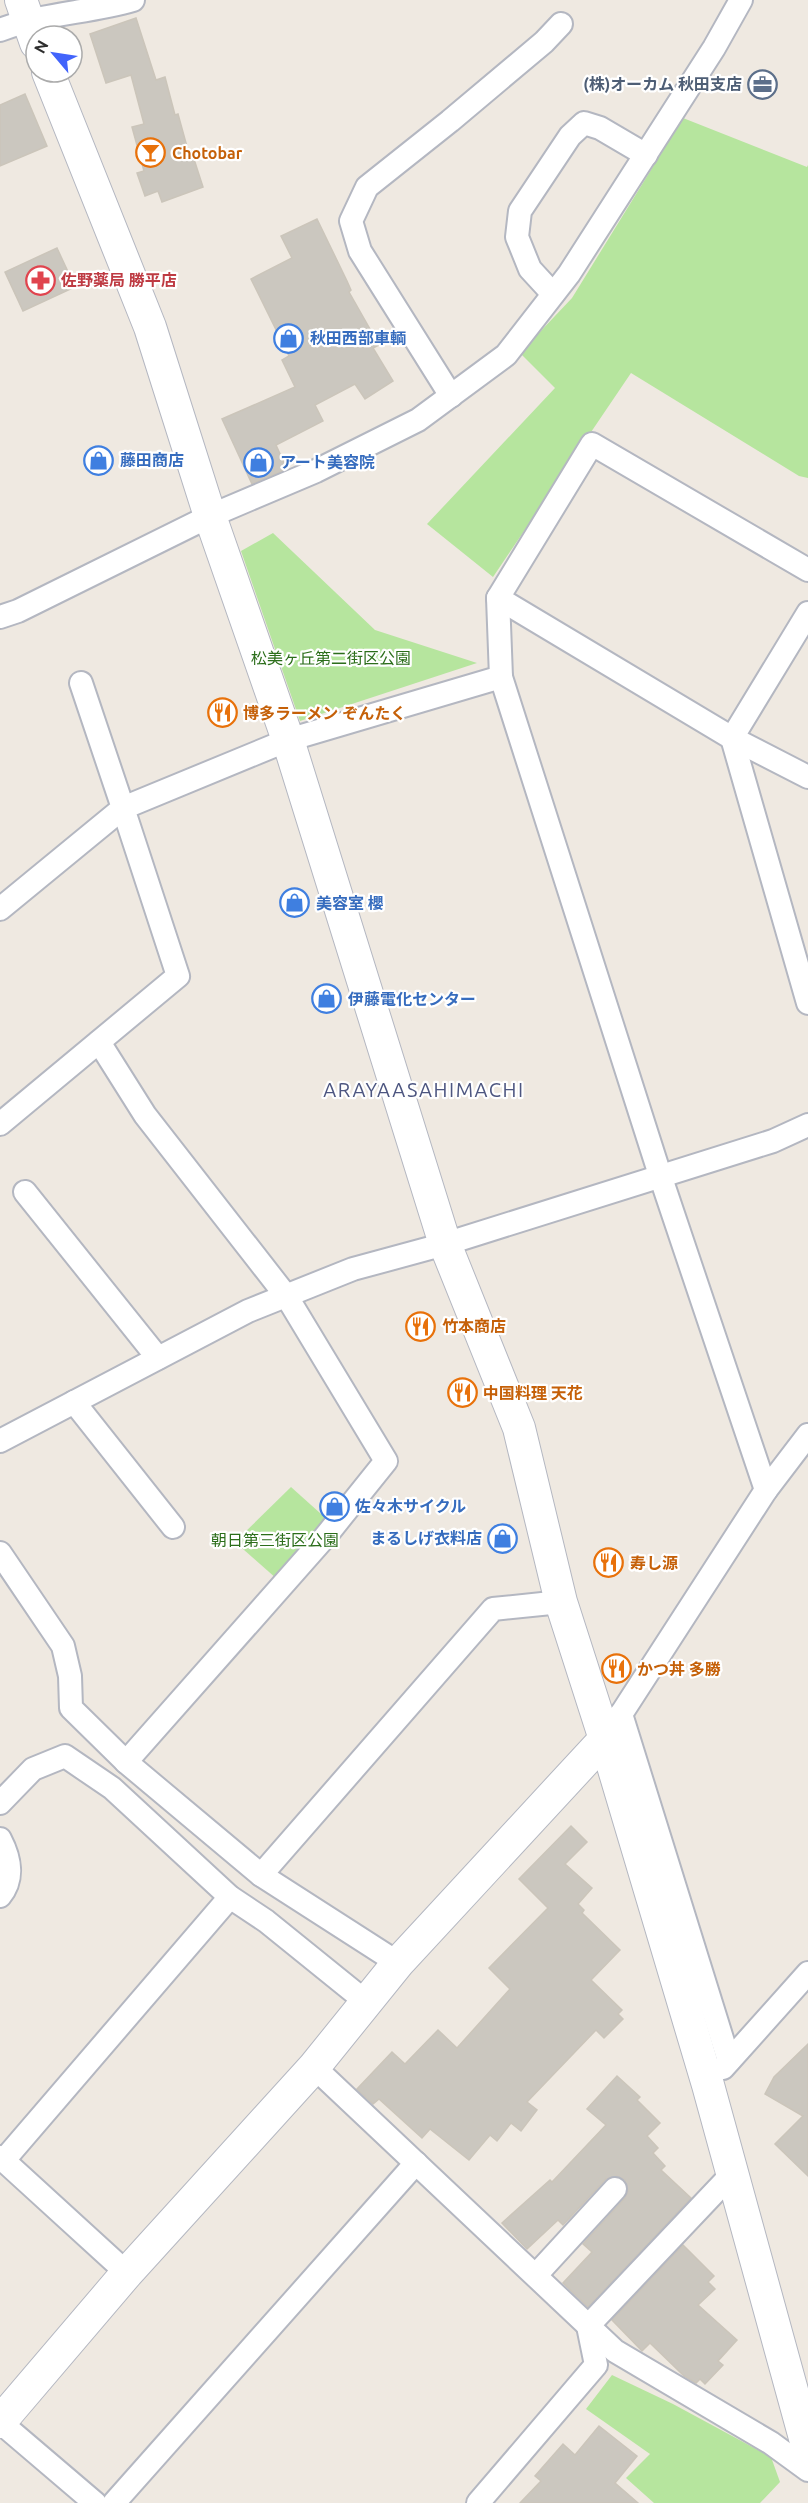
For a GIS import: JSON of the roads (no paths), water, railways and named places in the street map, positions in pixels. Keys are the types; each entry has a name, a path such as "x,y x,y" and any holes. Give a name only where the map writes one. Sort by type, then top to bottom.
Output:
{"street":[{"path":"21,23 105,8 133,0"},
{"path":"0,617 18,611 210,516 316,471 418,420 506,355 553,294 646,154 714,48 741,0"},
{"path":"451,396 360,252 351,221 367,187 450,121 544,42 561,24"},
{"path":"53,84 150,327 210,516 288,740 445,1244 519,1428 561,1602 614,1727 729,2061"},
{"path":"553,294 530,269 517,237 520,211 570,136 584,123 600,128 646,154"},
{"path":"766,1490 660,1174 501,676 498,598 592,444 808,570"},
{"path":"498,598 732,738 808,777"},
{"path":"808,613 732,738 808,1003"},
{"path":"0,909 123,808 288,740 501,676"},
{"path":"0,1124 178,975 81,683"},
{"path":"99,1042 145,1115 287,1297 386,1461 317,1546 126,1762"},
{"path":"0,1441 248,1311 353,1269 445,1244 660,1174 773,1141 808,1125"},
{"path":"25,1192 158,1358"},
{"path":"74,1402 173,1527"},
{"path":"95,2503 0,2422 127,2273 314,2067 398,1963 614,1727 766,1490 808,1435"},
{"path":"0,1553 63,1646 70,1676 71,1708 126,1762 261,1875 398,1963"},
{"path":"261,1875 493,1609 561,1602"},
{"path":"614,1727 731,2175 808,2449"},
{"path":"0,1803 33,1769 64,1756 112,1788 230,1897 266,1921 365,2001"},
{"path":"0,1839 9,1856 8,1886 0,1896"},
{"path":"127,2273 2,2159 230,1897"},
{"path":"708,2085 808,1973"},
{"path":"314,2067 615,2351 771,2443 808,2470"},
{"path":"114,2503 416,2163"},
{"path":"588,2326 731,2175"},
{"path":"536,2275 615,2189"},
{"path":"488,2499 596,2365 588,2326"}],"place":[{"name":"(株)オーカム 秋田支店","path":"763,84"},
{"name":"Chotobar","path":"151,153"},
{"name":"佐野薬局 勝平店","path":"40,280"},
{"name":"秋田西部車輌","path":"289,338"},
{"name":"藤田商店","path":"99,460"},
{"name":"アート美容院","path":"259,462"},
{"name":"博多ラーメン ぞんたく","path":"222,713"},
{"name":"美容室 櫻","path":"295,903"},
{"name":"伊藤電化センター","path":"327,999"},
{"name":"竹本商店","path":"421,1326"},
{"name":"中国料理 天花","path":"462,1393"},
{"name":"佐々木サイクル","path":"334,1506"},
{"name":"まるしげ衣料店","path":"503,1538"},
{"name":"寿し源","path":"609,1563"},
{"name":"かつ丼 多勝","path":"616,1669"}],"district":[{"name":"ARAYAASAHIMACHI","path":"424,1090"}],"park label":[{"name":"松美ヶ丘第二街区公園","path":"331,658"},
{"name":"朝日第三街区公園","path":"275,1540"}]}
